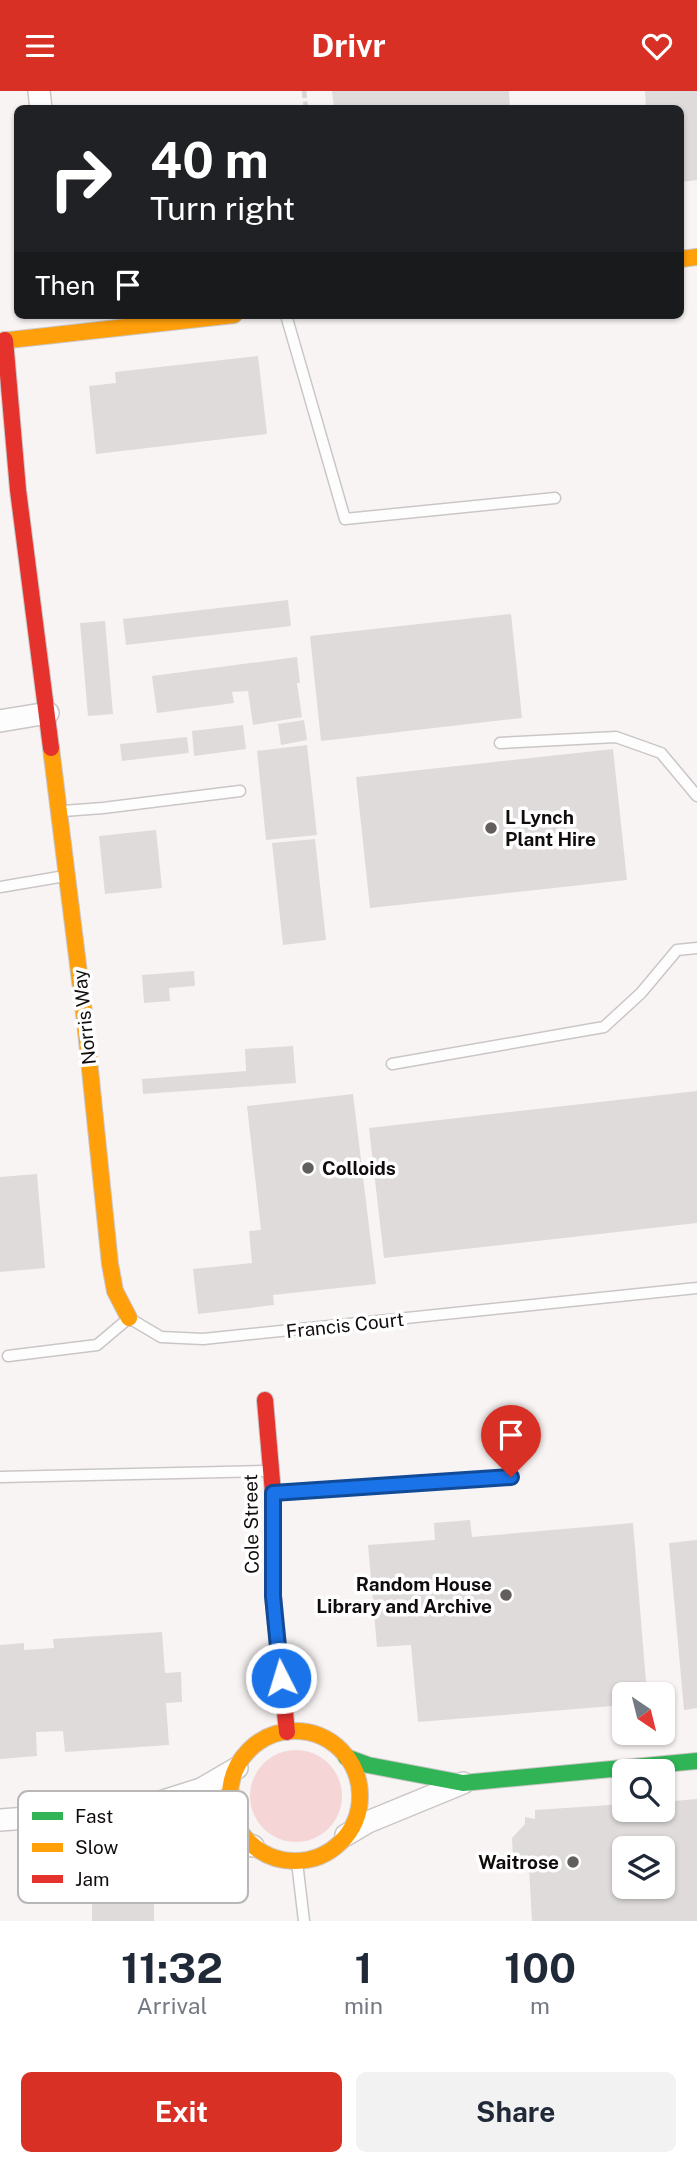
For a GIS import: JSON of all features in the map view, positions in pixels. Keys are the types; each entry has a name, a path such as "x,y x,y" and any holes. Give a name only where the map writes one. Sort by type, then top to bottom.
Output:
{"street":[{"path":"2,341 71,324 162,319"},
{"name":"Norris Way","path":"2,341 86,1021 110,1264 115,1291 129,1318"},
{"path":"0,720 48,713"},
{"name":"Cole Street","path":"265,1400 273,1493 273,1596 287,1732"},
{"path":"231,1791 233,1774 249,1750 273,1735 287,1732 323,1738 339,1748 351,1763 362,1796 356,1818 346,1835"},
{"path":"346,1757 368,1765 463,1783 697,1761"},
{"path":"195,1791 237,1768"},
{"path":"248,1844 274,1858 297,1863 326,1853 346,1835 377,1818 463,1783"},
{"path":"0,1820 18,1819"},
{"path":"248,1841 253,1846"}],"lane":[{"path":"287,319 345,519 555,498"},
{"path":"500,743 616,737 661,753 697,796"},
{"path":"60,811 103,809 240,791"},
{"path":"0,887 68,876"},
{"path":"392,1064 604,1027 641,993 677,950 697,948"},
{"name":"Francis Court","path":"129,1318 160,1338 203,1339 697,1288"},
{"path":"8,1356 97,1345 129,1318"},
{"path":"0,1477 272,1471"},
{"path":"273,1493 511,1477"},
{"path":"297,1863 304,1921"}],"shaded area":[{"path":"296,1750 314,1754 328,1764 338,1778 342,1796 338,1814 328,1828 314,1838 296,1842 278,1838 264,1828 254,1814 250,1796 254,1778 264,1764 278,1754"}],"building":[{"path":"332,91 509,91 510,105 334,105"},
{"path":"645,91 697,91 697,180 684,182 684,105 646,105"},
{"path":"258,356 267,434 96,454 89,386 116,383 115,372"},
{"path":"288,600 291,626 126,645 123,619"},
{"path":"511,614 522,718 321,741 310,636"},
{"path":"105,621 113,714 88,716 80,623"},
{"path":"297,657 300,683 297,683 302,717 253,725 248,691 232,692 234,703 157,713 152,676"},
{"path":"304,720 307,740 281,745 278,724"},
{"path":"243,725 246,749 194,756 192,731"},
{"path":"187,737 189,753 122,761 120,744"},
{"path":"307,745 317,835 266,840 257,751"},
{"name":"L Lynch Plant Hire","path":"613,749 627,880 370,908 356,777"},
{"path":"156,830 162,888 105,894 99,836"},
{"path":"315,839 326,940 283,945 272,843"},
{"path":"194,971 195,986 169,988 170,1001 144,1003 142,975"},
{"path":"293,1046 296,1083 143,1094 142,1079 246,1071 245,1049"},
{"path":"697,1091 697,1223 384,1258 369,1128"},
{"name":"Colloids","path":"353,1094 376,1284 273,1295 274,1305 198,1314 193,1269 252,1263 249,1231 261,1230 247,1106"},
{"path":"37,1174 45,1268 0,1272 0,1177"},
{"name":"Random House Library and Archive","path":"470,1520 472,1537 633,1523 646,1682 612,1682 612,1706 418,1722 411,1645 377,1647 368,1545 435,1540 434,1523"},
{"path":"697,1540 697,1708 684,1710 669,1543"},
{"path":"162,1632 165,1673 181,1672 182,1702 166,1703 169,1745 65,1752 63,1731 36,1732 37,1756 0,1759 0,1645 24,1643 24,1650 54,1648 53,1639"},
{"name":"Waitrose","path":"697,1799 697,1921 532,1921 529,1869 513,1856 512,1838 525,1824 525,1817 535,1819 535,1810 612,1805 612,1822 675,1822 675,1801"},
{"path":"92,1903 154,1903 154,1921 92,1921"}],"traffic: fast":[{"path":"346,1757 368,1765 463,1783 697,1761"}],"traffic: slow":[{"path":"684,259 697,257"},
{"path":"0,341 198,319"},
{"path":"51,748 85,1021 110,1264 115,1291 129,1318"},
{"path":"231,1791 235,1771 249,1750 270,1736 295,1731 320,1736 341,1750 355,1771 360,1796"},
{"path":"248,1841 270,1856 282,1859 295,1861 320,1856 341,1842 349,1832 355,1821 360,1796"}],"traffic: jam":[{"path":"5,340 18,490 51,748"},
{"path":"265,1400 273,1493 273,1596 287,1732"}],"place":[{"name":"L Lynch Plant Hire","path":"491,828"},
{"name":"Colloids","path":"308,1168"},
{"name":"Random House Library and Archive","path":"506,1595"},
{"name":"Waitrose","path":"573,1862"}],"route":[{"path":"281,1678 273,1596 273,1493 511,1477"}]}
